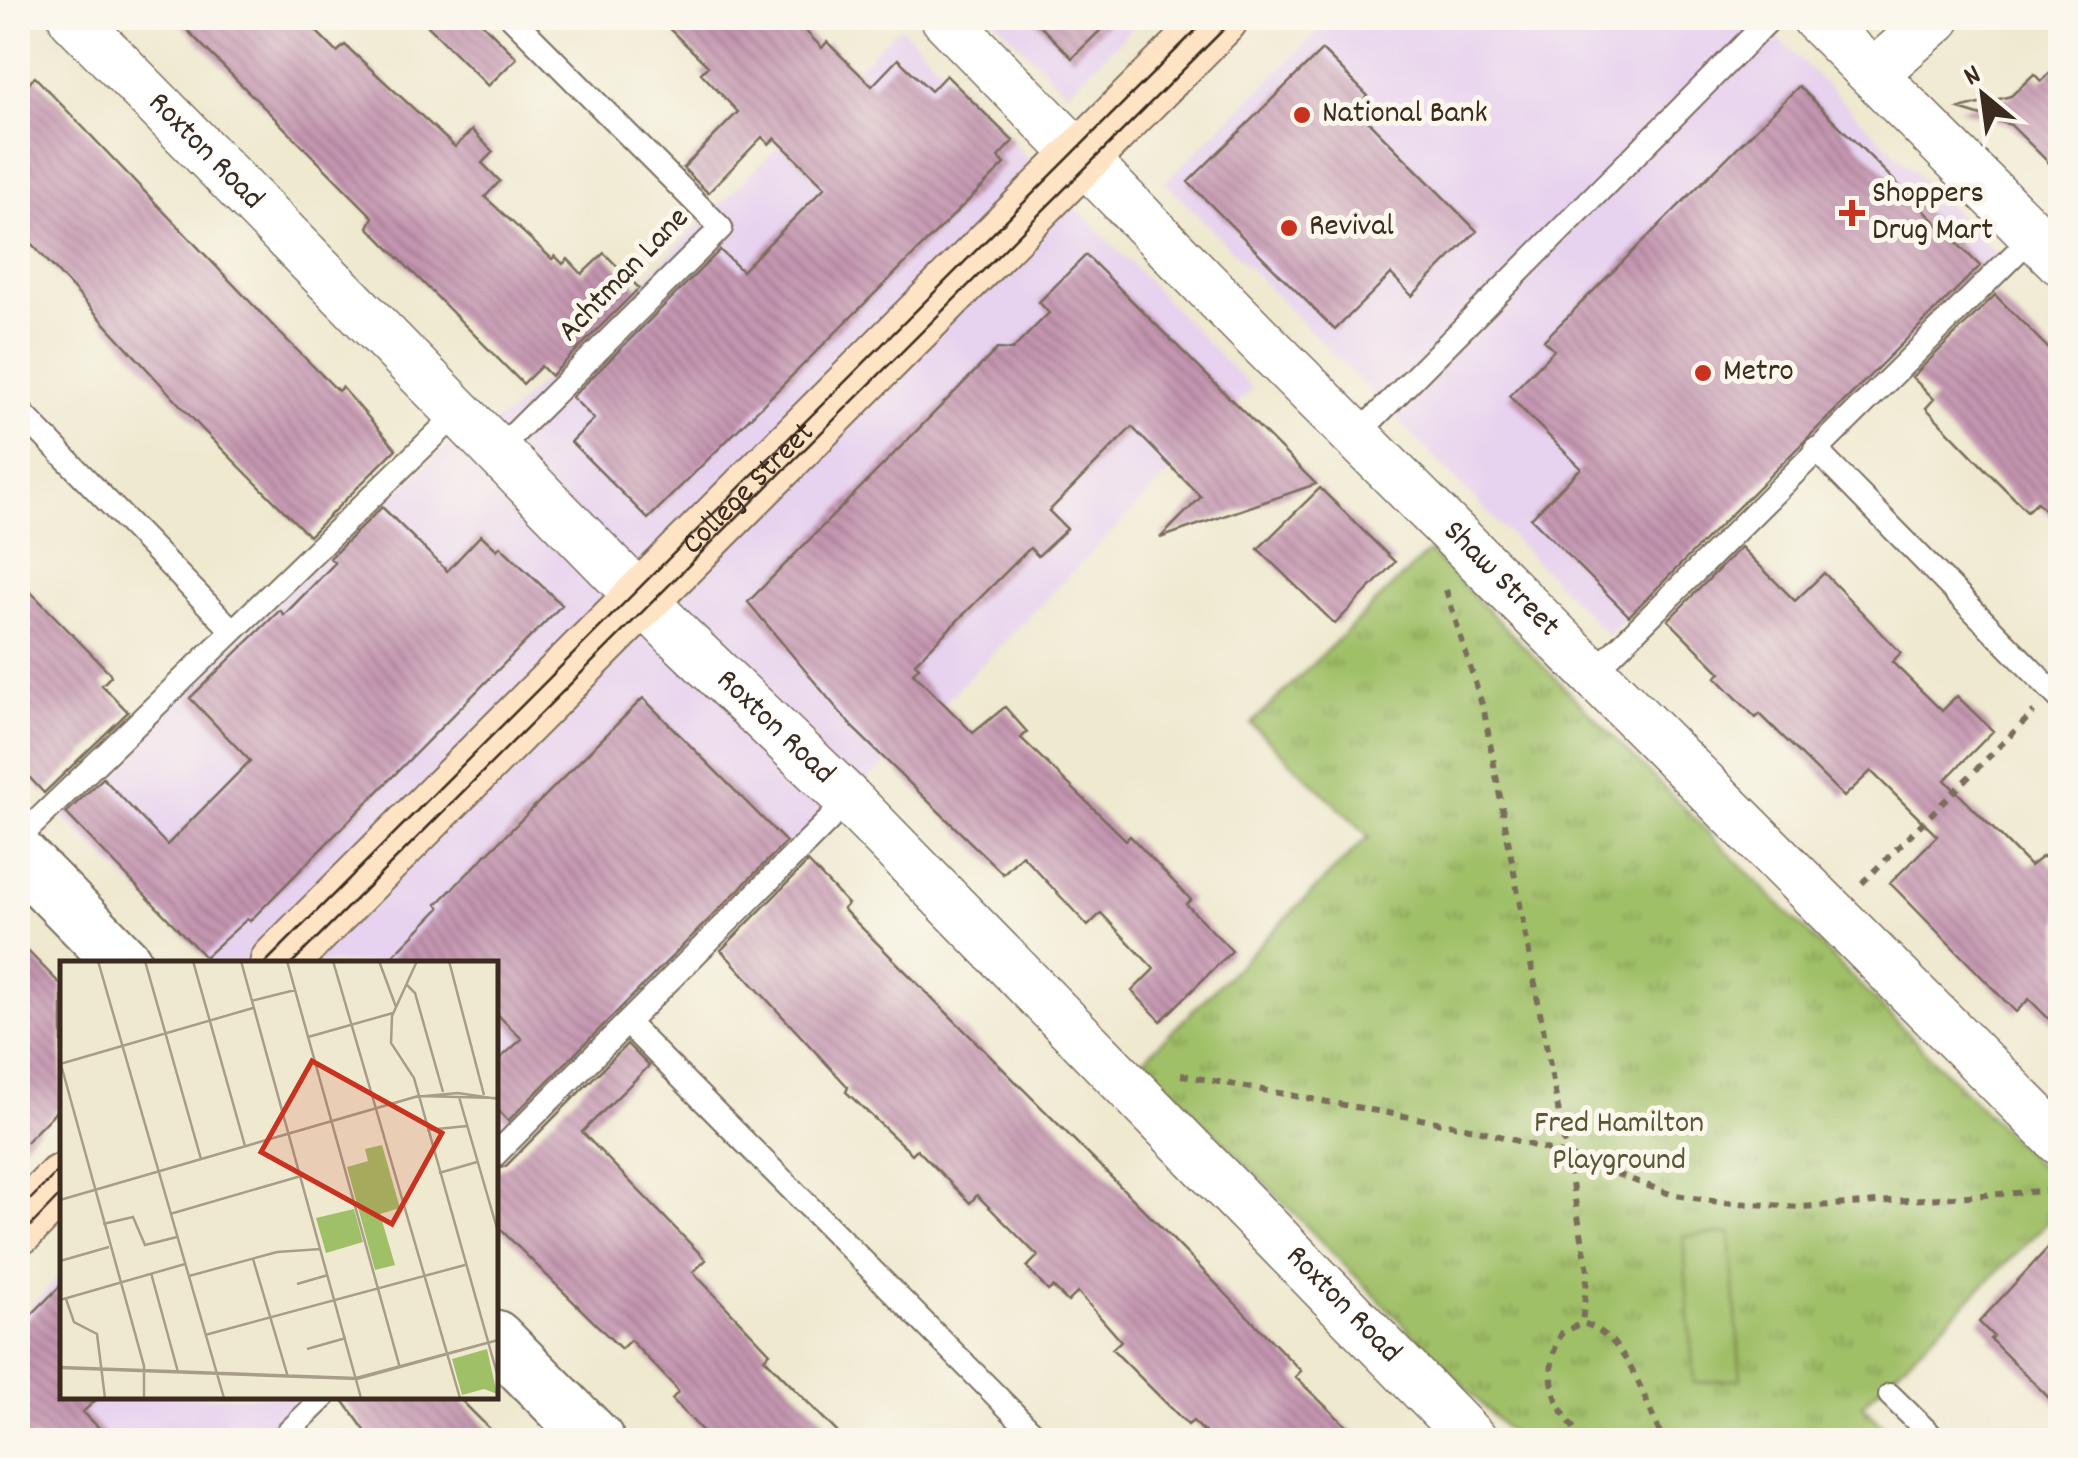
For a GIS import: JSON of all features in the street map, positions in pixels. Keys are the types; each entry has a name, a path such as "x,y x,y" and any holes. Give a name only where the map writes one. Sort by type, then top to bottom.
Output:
{"main road":[{"name":"College Street","path":"280,961 1220,18"},
{"path":"18,1227 60,1184"}],"street":[{"name":"Roxton Road","path":"73,18 643,600 849,800 1473,1440"},
{"name":"Shaw Street","path":"944,18 2060,1141"},
{"path":"1816,18 2048,247"},
{"path":"1874,73 1938,18"},
{"path":"18,855 122,961"},
{"path":"498,1341 596,1440"}],"lane":[{"name":"Achtman Lane","path":"475,428 515,433 720,228 512,18"},
{"path":"1356,436 1772,18"},
{"path":"1593,673 1815,449 2048,247"},
{"path":"18,409 234,631"},
{"path":"18,840 234,631 475,428"},
{"path":"1815,449 2057,696"},
{"path":"498,1152 849,800"},
{"path":"627,1024 1040,1440"},
{"path":"1890,1395 1936,1440"},
{"path":"280,1440 322,1398"}],"path":[{"path":"1444,579 1484,711 1588,1270 1582,1322"},
{"path":"1833,912 2057,696"},
{"path":"1135,1094 1152,1080 1181,1075 1475,1129 1566,1155 1670,1194 1718,1202 1802,1207 2060,1190"},
{"path":"1582,1322 1562,1333 1550,1369 1558,1407 1586,1440"},
{"path":"1582,1322 1604,1331 1618,1347 1664,1440"}],"shaded area":[{"path":"993,18 1142,18 1067,92"},
{"path":"1332,18 1758,18 1999,256 1608,635 1165,182"},
{"path":"900,26 1252,389 498,1158 498,961 209,961 54,807 451,442 508,415"},
{"path":"60,1276 60,1398 304,1398 261,1440 18,1440 18,1320"}],"green space":[{"name":"Fred Hamilton Playground","path":"1429,551 2060,1187 2060,1210 1862,1405 1897,1440 1517,1440 1143,1060 1369,836 1251,724"},
{"path":"1730,1233 1741,1379 1694,1383 1683,1236"}],"building":[{"path":"175,18 303,18 337,52 345,45 455,147 472,130 493,152 482,163 500,181 485,197 552,259 555,256 563,264 568,259 582,274 604,253 639,288 551,376 541,366 523,384 368,227 373,217"},
{"path":"420,18 477,18 517,58 488,86"},
{"path":"658,18 793,18 822,48 827,42 872,86 898,59 931,91 946,75 1013,141 998,157 1005,164 648,519 571,442 594,419 572,397 720,250 742,271 825,187 775,138 769,144 762,137 708,193 683,168 738,112 701,73 708,66"},
{"path":"1032,18 1113,18 1072,58"},
{"path":"1322,50 1368,96 1355,108 1477,231 1412,296 1391,274 1335,330 1188,182"},
{"path":"2060,63 2060,174 2011,125 1959,109 2011,96 2034,74 2041,81"},
{"path":"35,77 279,332 338,391 342,387 396,449 309,536 204,431 18,229 18,93"},
{"name":"Metro","path":"1799,86 1980,266 1629,616 1531,518 1581,468 1509,396 1554,350 1544,340"},
{"path":"1086,255 1316,484 1160,538 1201,497 1132,427 1049,511 1067,529 1038,556 1030,548 915,663 919,667 913,673 973,733 1005,707 1027,732 1021,738 1126,840 1130,836 1191,900 1186,904 1232,951 1161,1021 1132,991 1154,969 1101,913 1088,926 1022,855 1003,874 854,729 748,602 997,349 1012,350 1049,313 1039,302"},
{"path":"1995,295 2060,360 2060,526 2037,502 2027,511 1987,471 1926,408 1934,399 1912,377"},
{"path":"1320,488 1395,562 1335,624 1258,549"},
{"path":"382,507 447,571 481,535 497,550 500,546 562,605 250,921 247,919 205,957 66,813 103,778 167,845 250,761 190,698 280,610 284,615 335,563 330,558"},
{"path":"1741,547 1795,601 1824,573 1901,653 1892,662 1942,711 1957,696 1993,731 1945,780 2030,866 2043,856 2060,874 2060,1030 2029,999 2016,1012 1890,883 1937,836 1871,771 1844,797 1760,714 1756,718 1716,677 1721,673 1668,620"},
{"path":"18,579 109,672 111,676 102,685 128,712 44,793 18,765"},
{"path":"643,698 786,842 508,1121 498,1110 498,1060 522,1039 498,1015 498,961 388,961 440,908 437,904"},
{"path":"808,862 848,904 843,909 1148,1214 1301,1371 1295,1377 1361,1440 1213,1440 1193,1421 1188,1425 1112,1349 1121,1341 1078,1292 1068,1302 1053,1287 1048,1291 1027,1267 1038,1256 977,1195 970,1203 917,1149 912,1154 846,1092 848,1087 721,950"},
{"path":"18,941 60,984 60,1107 18,1150"},
{"path":"627,1044 649,1066 582,1132 706,1260 693,1272 770,1353 764,1358 845,1440 711,1440 672,1399 678,1392 675,1387 630,1340 621,1349 498,1227 498,1169 506,1166"},
{"path":"2060,1235 2060,1409 1990,1339 1993,1336 1979,1322"},
{"path":"60,1286 60,1398 98,1398 83,1412 111,1440 18,1440 18,1328"},
{"path":"341,1398 459,1398 501,1440 372,1440"}],"tram line":[{"path":"267,961 1208,18"},
{"path":"294,961 1235,18"},
{"path":"18,1212 60,1169"},
{"path":"18,1239 60,1195"}],"place":[{"name":"National Bank","path":"1302,115"},
{"name":"Shoppers Drug Mart","path":"1852,213"},
{"name":"Revival","path":"1289,228"},
{"name":"Metro","path":"1703,373"}]}
